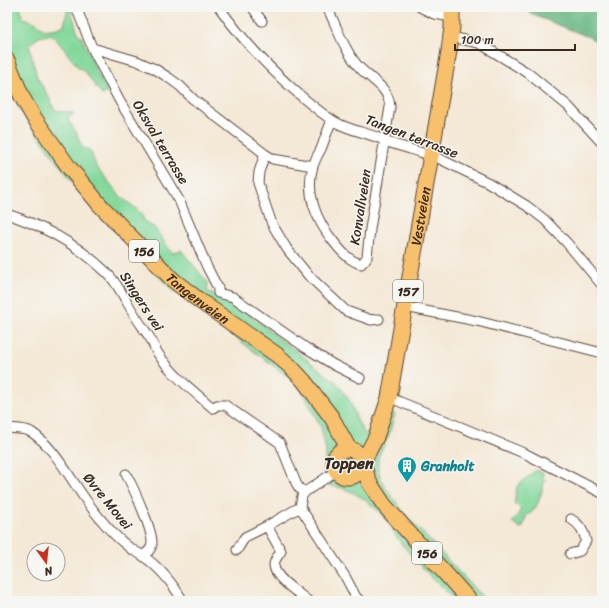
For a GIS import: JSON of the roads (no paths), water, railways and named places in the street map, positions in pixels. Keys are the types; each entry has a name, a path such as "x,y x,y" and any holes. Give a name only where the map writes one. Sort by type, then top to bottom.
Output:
{"main road":[{"name":"Vestveien","path":"363,464 371,449 389,398 451,38 452,12"},
{"name":"Tangenveien","path":"7,60 27,107 68,166 100,205 178,284 287,363 304,381 332,418 350,449"},
{"name":"Tangenveien","path":"322,405 334,448 338,469"},
{"name":"Vestveien","path":"350,449 364,441 380,424"},
{"name":"156","path":"350,449 360,454 369,482 384,505 470,601"},
{"path":"350,449 342,450 338,453 338,469 350,478 359,473 363,464"},
{"name":"156","path":"338,469 384,505"}],"street":[{"name":"Oksval terrasse","path":"76,7 94,50 118,100 179,200 207,267 218,288 218,293"},
{"name":"Tangen terrasse","path":"219,7 233,27 266,65 302,97 332,120 340,125 431,156 489,183 527,206 545,220 567,243 602,285"},
{"path":"252,7 262,21"},
{"name":"Konvallveien","path":"327,7 354,61 388,95 390,107 366,257 361,264 357,263 345,254 326,232 314,208 311,194 313,166 332,120"},
{"path":"422,8 435,7"},
{"path":"422,8 434,14 452,12"},
{"path":"451,38 480,43 528,73 568,106 602,143"},
{"path":"94,50 96,49 117,54 137,61 160,72 180,86 193,99 273,159 313,166"},
{"path":"265,154 259,172 259,186 272,224 287,249 313,280 346,311 372,320 379,319"},
{"name":"Singers vei","path":"7,214 58,237 75,248 107,273 119,288 139,323 151,339 157,352 190,389 213,408 217,405 225,405 280,443 296,483 299,488 305,492"},
{"path":"208,306 218,293 233,297 306,348 334,365 360,378"},
{"path":"405,307 477,321 602,353"},
{"path":"389,398 526,454 602,493"},
{"name":"Øvre Movei","path":"7,428 31,432 43,442 57,458 98,515 131,549 154,564 178,592 183,601"},
{"path":"338,469 305,492 302,496 300,507 346,578 356,600"},
{"path":"126,474 148,524 152,540 150,550 142,555"},
{"path":"237,550 245,537 300,507"},
{"path":"570,554 580,551 586,541 582,528 577,522 571,519"},
{"path":"267,526 281,551 275,562 276,572 308,601"}],"place":[{"name":"Granholt","path":"407,483"}],"district":[{"name":"Toppen","path":"349,463"}]}
